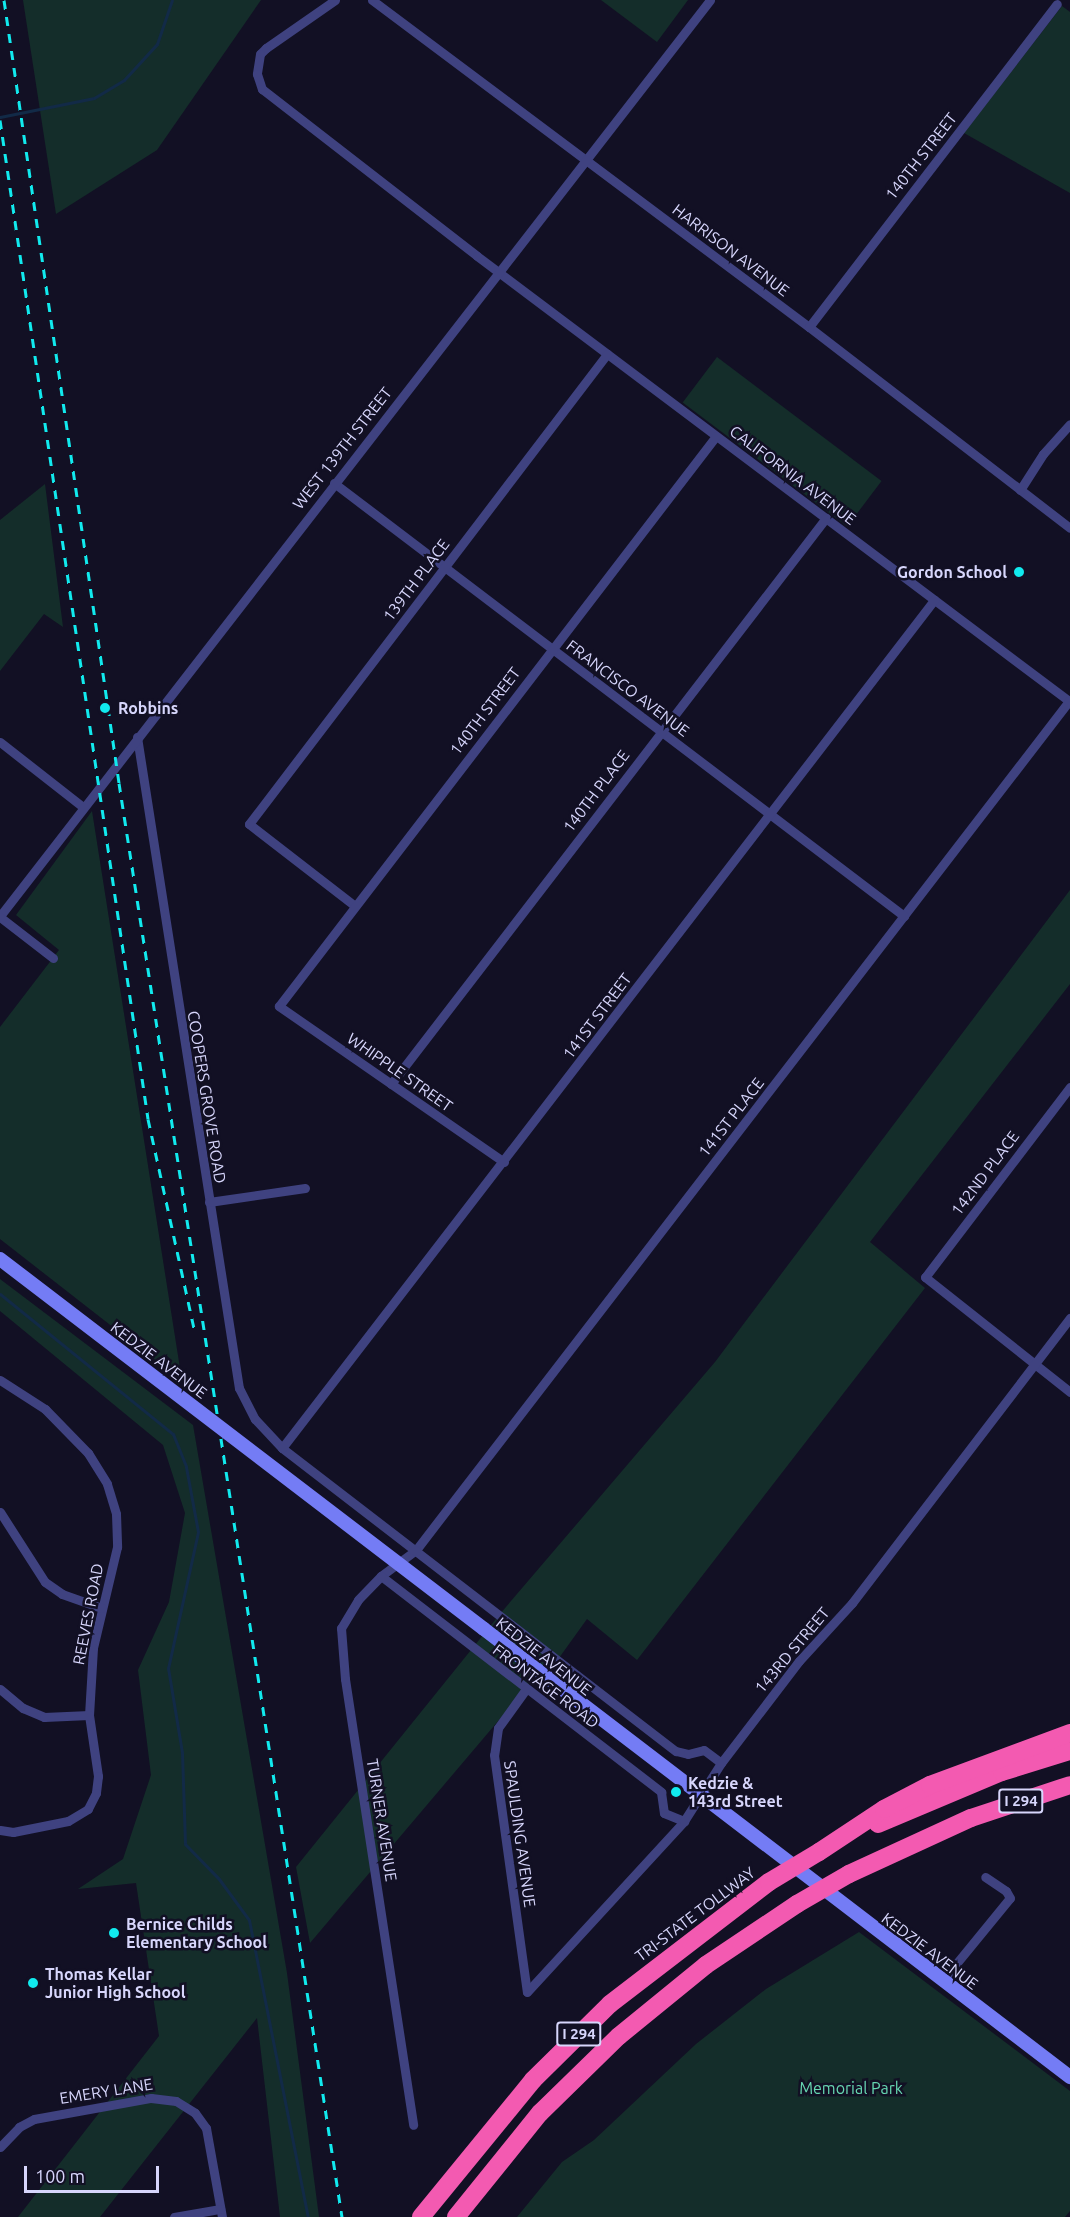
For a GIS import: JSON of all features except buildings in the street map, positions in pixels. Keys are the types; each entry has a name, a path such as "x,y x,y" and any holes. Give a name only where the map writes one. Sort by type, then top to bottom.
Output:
{"highway":[{"path":"819,1852 884,1809 930,1785 1070,1733"},
{"name":"TRI-STATE TOLLWAY","path":"421,2217 533,2080 610,2004 769,1882 819,1852 992,1776 1070,1751"},
{"name":"I 294","path":"456,2217 540,2113 619,2036 706,1965 797,1904 849,1874 971,1818 1070,1785"},
{"path":"971,1818 1070,1798"}],"main road":[{"name":"KEDZIE AVENUE","path":"0,1258 484,1629 700,1798 1070,2077"}],"street":[{"name":"CALIFORNIA AVENUE","path":"335,0 260,54 257,74 262,89 499,273 1069,701"},
{"name":"HARRISON AVENUE","path":"372,0 809,327 1070,528"},
{"name":"WEST 139TH STREET","path":"0,917 137,737 710,0"},
{"name":"140TH STREET","path":"809,327 1057,4"},
{"name":"139TH PLACE","path":"355,906 249,824 607,354"},
{"path":"1020,490 1043,454 1070,424"},
{"name":"140TH STREET","path":"279,1006 716,436"},
{"name":"FRANCISCO AVENUE","path":"334,483 904,916"},
{"name":"140TH PLACE","path":"391,1084 826,519"},
{"name":"141ST STREET","path":"282,1448 934,600"},
{"name":"141ST PLACE","path":"416,1550 1069,701"},
{"name":"COOPERS GROVE ROAD","path":"137,737 238,1388 255,1419 282,1448 676,1751 704,1750 722,1763"},
{"path":"0,742 83,807"},
{"path":"0,917 53,958"},
{"name":"WHIPPLE STREET","path":"279,1006 504,1162"},
{"name":"142ND PLACE","path":"1034,1364 925,1277 1070,1087"},
{"path":"209,1202 305,1188"},
{"name":"143RD STREET","path":"527,1992 684,1821 722,1763 799,1661 852,1603 1070,1318"},
{"path":"1034,1364 1070,1392"},
{"name":"REEVES ROAD","path":"0,1380 45,1409 88,1453 107,1484 116,1514 117,1546 93,1648 89,1715 98,1776 88,1809 68,1821 0,1830"},
{"path":"0,1512 45,1582 62,1594 102,1608"},
{"name":"TURNER AVENUE","path":"413,2125 345,1679 341,1628 358,1600 381,1576 416,1550"},
{"name":"FRONTAGE ROAD","path":"381,1576 661,1792 664,1813 684,1821"},
{"path":"0,1689 23,1708 44,1717 89,1715"},
{"name":"SPAULDING AVENUE","path":"526,1689 498,1728 494,1755 527,1992"},
{"path":"942,1981 1010,1898 1006,1891 985,1877"},
{"name":"EMERY LANE","path":"0,2147 19,2127 34,2119 151,2098 171,2099 195,2113 206,2128 221,2213"},
{"path":"174,2217 221,2213"}],"green space":[{"path":"23,0 261,0 157,150 56,214"},
{"path":"601,0 688,0 657,42"},
{"path":"1062,6 1070,12 1070,193 964,133"},
{"path":"717,357 882,481 847,526 683,403"},
{"path":"45,484 63,627 44,614 0,671 0,520"},
{"path":"92,811 182,1381 0,1239 0,1027 59,950 16,915"},
{"path":"1070,890 1070,984 870,1242 925,1288 637,1660 587,1619 559,1658 554,1655 310,1943 296,1867 500,1614 715,1362"},
{"path":"0,1279 193,1425 287,1973 319,2217 280,2217 257,2018 100,2217 18,2217 159,2036 136,1883 78,1889 123,1859 151,1775 138,1670 169,1602 185,1513 163,1445 0,1311"},
{"name":"Memorial Park","path":"859,1932 1070,2091 1070,2211 1065,2217 517,2217 562,2162 594,2140 696,2044 766,1989"}],"waterway":[{"path":"0,117 94,98 124,80 157,44 172,0"},
{"path":"0,1294 173,1434 186,1467 198,1532 168,1668 182,1753 185,1844 219,1879 249,1920 308,2217"}],"railway":[{"path":"4,0 119,783 342,2217"},
{"path":"0,120 148,1119 194,1328"}],"place":[{"name":"Gordon School","path":"1019,572"},
{"name":"Robbins","path":"105,708"},
{"name":"Kedzie & 143rd Street","path":"676,1792"},
{"name":"Bernice Childs Elementary School","path":"114,1933"},
{"name":"Thomas Kellar Junior High School","path":"33,1983"}]}
